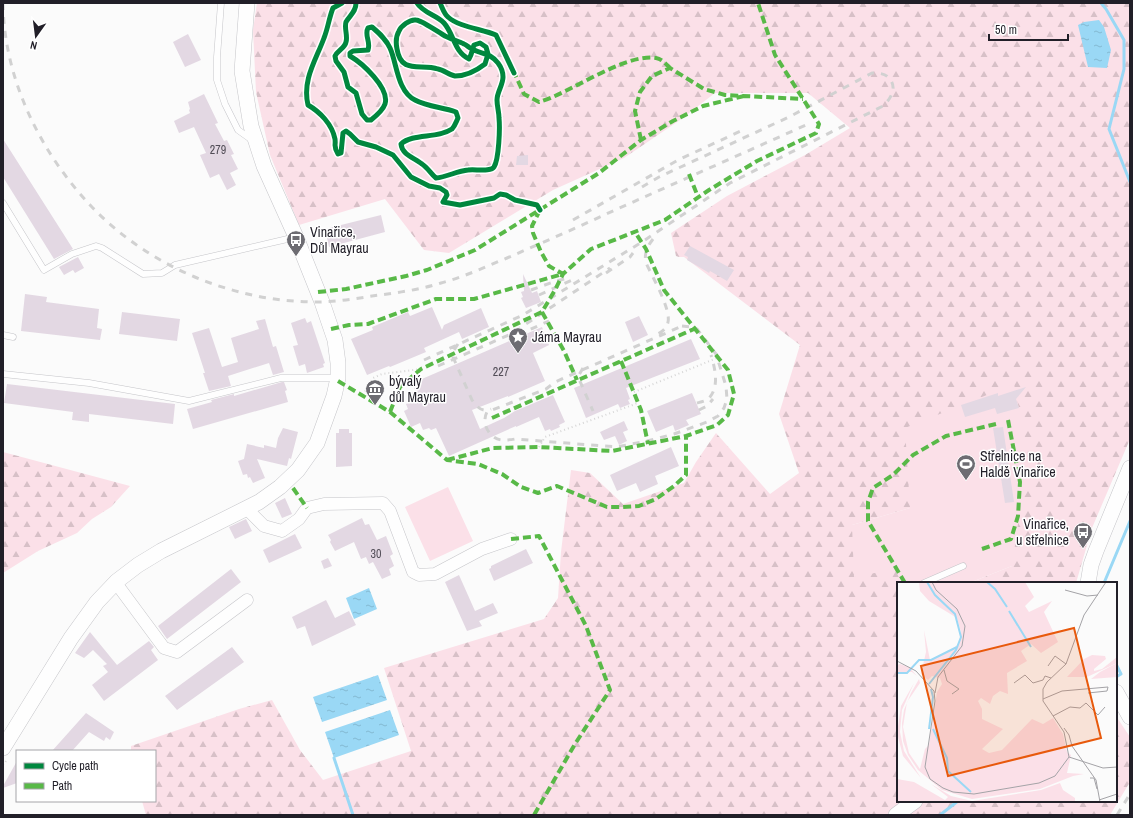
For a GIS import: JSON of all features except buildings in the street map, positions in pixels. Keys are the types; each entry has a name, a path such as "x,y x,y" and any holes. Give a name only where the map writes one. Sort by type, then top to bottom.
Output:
{"street":[{"path":"5,753 71,638 97,602 116,583 138,565 259,502 280,487 298,470 317,442 334,396 338,378 335,340 322,302 296,237 271,184 255,142 247,110 242,71 247,3"},
{"path":"1088,582 1096,550 1130,468"},
{"path":"246,508 264,526 282,531 299,519 306,508 324,504 383,503 390,511 413,572 419,575 434,574 482,549 511,539"},
{"path":"116,583 164,648 177,652 247,600"},
{"path":"1117,694 1130,717"},
{"path":"896,815 914,802"}],"lane":[{"path":"221,3 217,65 218,84 225,104 238,130 255,142"},
{"path":"3,203 44,270 72,254 96,246 102,248 143,274 162,273 175,265 296,237"},
{"path":"3,335 13,337"},
{"path":"3,374 89,383 189,400 281,378 338,378"},
{"path":"926,582 963,566"}],"path":[{"path":"634,392 717,358"},
{"path":"363,395 374,378 382,374 421,369"},
{"path":"539,447 545,437 638,403"},
{"path":"3,765 5,753"}],"green space":[{"path":"257,3 1130,3 1130,439 1092,528 1076,582 972,582 1012,566 910,508 852,525 895,569 902,582 897,582 897,802 1117,802 1117,718 1130,737 1130,782 1110,815 146,815 142,802 156,802 156,750 131,750 131,746 239,709 272,700 300,750 323,780 411,751 384,668 544,619 558,598 561,552 571,470 590,473 623,504 684,483 696,462 716,433 770,494 799,473 779,414 800,345 684,257 676,256 671,233 727,196 805,155 850,128 808,93 715,93 680,120 624,158 553,190 449,253 424,250 385,199 299,225 270,155 256,92 253,30"},
{"name":"Střelnice na Haldě Vinařice","path":"1014,384 1028,454 1012,566 972,582 902,582 895,569 854,577 852,525 910,508 905,428"},
{"path":"3,452 130,486 111,507 92,519 77,533 38,551 3,573"},
{"path":"448,487 473,541 430,561 405,507"}],"water":[{"path":"1099,20 1104,27 1111,50 1107,68 1088,67 1078,25 1084,22"},
{"path":"369,588 377,609 354,619 346,598"},
{"path":"378,675 387,700 322,722 313,697"},
{"path":"390,710 399,735 334,758 325,732"}],"waterway":[{"path":"1101,3 1124,40 1124,69 1109,129 1130,182"},
{"path":"1104,582 1130,521"},
{"path":"1117,666 1121,674 1117,676"},
{"path":"334,758 353,815"},
{"path":"940,815 957,802"}],"railway":[{"path":"3,3 5,31 10,59 28,113 56,162 91,206 114,228 139,247 166,263 195,277 224,288 255,296 286,300 317,302 331,301 416,289 458,278 556,237 806,125"},
{"path":"424,360 523,315 642,242 730,183 881,107 890,98 893,85 885,75 872,73 789,117 659,177 642,187"},
{"path":"573,220 678,160 743,130"},
{"path":"653,239 646,250 646,263 664,301 668,316 667,326 658,334"},
{"path":"606,273 630,257 633,253"},
{"path":"438,366 511,334 610,268"},
{"path":"531,290 568,278"},
{"path":"539,295 572,280"},
{"path":"518,335 549,321"},
{"path":"682,326 697,329 716,354 726,386 727,399 724,408 718,416 707,422 674,434 617,447 515,439 501,440 493,436 487,429 485,421 487,412 546,389 555,382 682,326"},
{"path":"458,344 454,350 453,357 472,400 482,410 491,409"},
{"path":"697,403 708,399 714,389 716,378 711,355"},
{"path":"583,368 579,375 579,379 593,411"},
{"path":"699,410 707,406 713,399"},
{"path":"1117,815 1130,794"}],"marked path":[{"path":"390,412 400,387 421,369 542,312 563,274 591,249 665,220 709,190 757,161 816,133 819,124 775,55 758,3"},
{"path":"513,70 524,94 539,102 566,91 613,67 643,58 656,58 670,68"},
{"path":"641,140 635,111 640,92 652,76 670,68 704,89 725,95 803,99"},
{"path":"318,292 346,289 406,276 427,270 475,250 599,173 641,140 673,121 703,106 744,96"},
{"path":"689,174 698,197"},
{"path":"540,210 532,226 533,233 549,266 563,274"},
{"path":"447,460 493,448 539,447 612,451 686,436 717,425 728,415 734,394 728,370 664,290 646,249 635,232"},
{"path":"331,329 349,325 368,324 436,299 474,299 563,274"},
{"path":"542,312 564,351 577,380"},
{"path":"492,418 694,329"},
{"path":"621,361 641,410 648,444"},
{"path":"338,381 390,412 447,460 478,464 502,474 521,487 538,493 557,486 607,507 639,506 656,499 674,486 686,475 686,436"},
{"path":"982,549 1011,539 1018,516 1020,482 1008,420"},
{"path":"904,582 868,521 868,502 873,488 893,475 913,455 946,436 996,424"},
{"path":"293,488 307,508"},
{"path":"511,539 539,536 586,626 610,690 575,744 534,815"}],"cycle path":[{"path":"342,3 333,8 308,79 307,87 308,105 317,111 328,123 335,139 335,148 338,154 341,153 343,133 346,131 358,142 376,147 393,155 411,177 429,186 440,188 446,192 447,195 443,202 460,205 494,198 500,194 506,195 515,200 537,205 540,210"},
{"path":"356,3 354,11 346,22 345,44 335,56 336,61 344,72 348,87 356,93 362,114 367,120 371,120 381,111 385,104 383,91 374,77 368,70 350,56 350,53 353,51 368,50 369,44 367,31 368,28 372,27 382,36 388,45 401,84 409,96 425,104 456,112 458,118 453,128 446,132 412,138 401,144 404,151 424,166 436,178 464,171 492,169 496,163 499,143 499,116 497,100 503,80 501,68 495,59 489,55 486,54 476,51 472,49 471,49 465,44 459,42 457,41 454,40 452,39 450,38 445,36 426,24 416,20 404,25 397,35 397,49 399,57 403,62 407,65 432,67 455,76 459,76 471,73 485,64 488,54 486,47 480,43 474,45 473,49 472,50 471,55 469,59 464,56 460,52 457,47 455,42 452,37 450,32 444,23 423,9 417,3"},
{"path":"440,3 445,14 458,23 496,35 514,73"}],"place":[{"name":"Vinařice, Důl Mayrau","path":"296,257"},
{"name":"Jáma Mayrau","path":"518,354"},
{"name":"bývalý důl Mayrau","path":"375,406"},
{"name":"Střelnice na Haldě Vinařice","path":"966,481"},
{"name":"Vinařice, u střelnice","path":"1083,549"}]}
